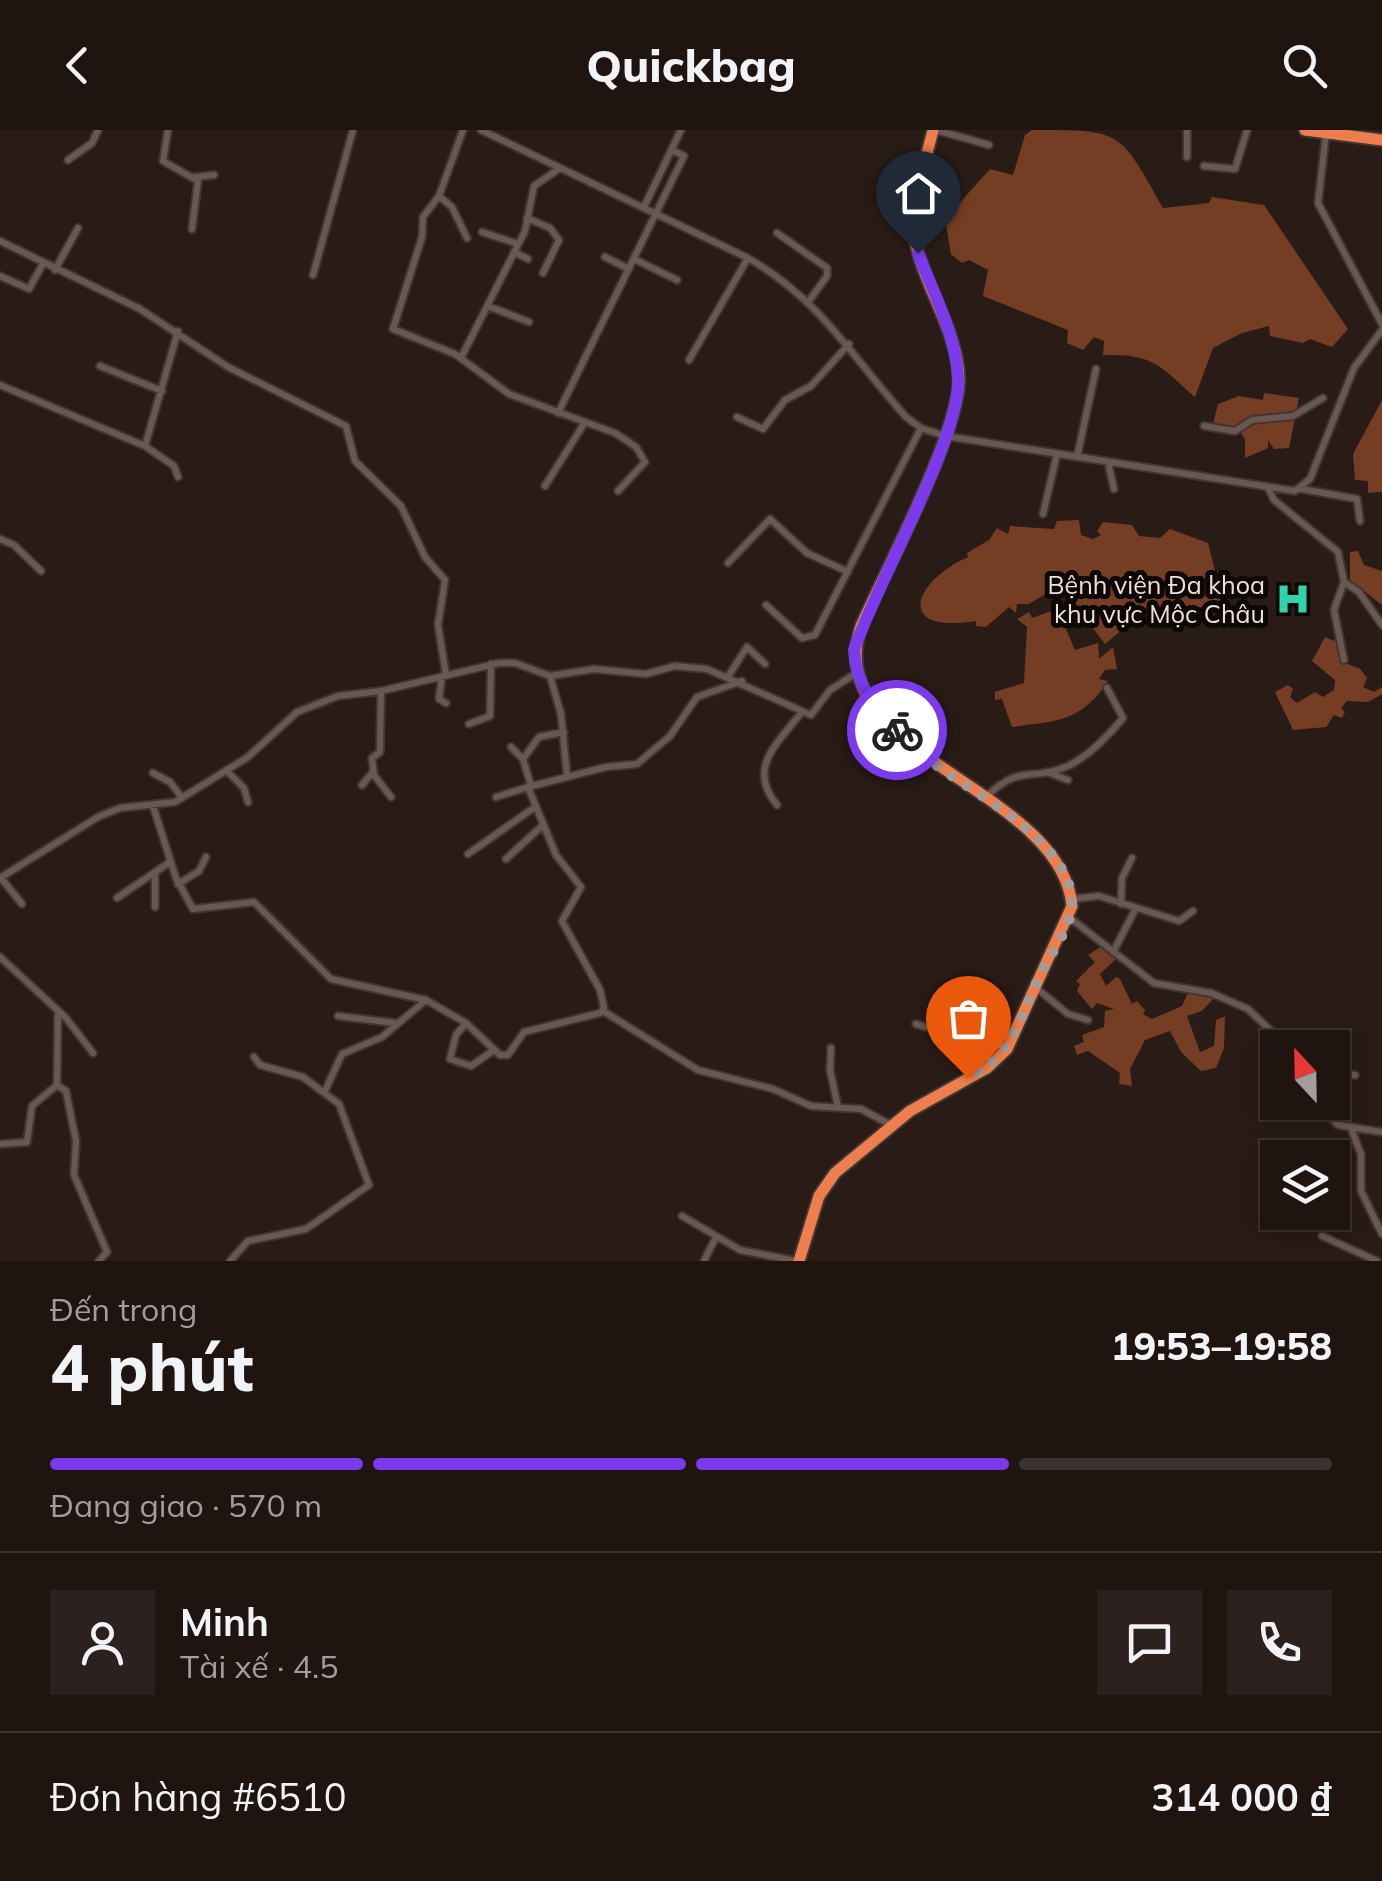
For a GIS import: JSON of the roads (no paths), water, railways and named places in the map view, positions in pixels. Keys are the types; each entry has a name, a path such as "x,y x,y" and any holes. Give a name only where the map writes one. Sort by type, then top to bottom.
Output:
{"highway":[{"path":"798,1261 828,1180 891,1125 978,1073 1007,1048 1070,918 1072,898 1056,862 987,796 926,758 868,698 855,674 854,650 861,626 946,436 958,390 956,357 918,253 915,233 917,195 934,130"},
{"path":"1308,130 1382,140"}],"street":[{"path":"68,160 92,143 98,130"},
{"path":"168,130 163,161 195,176 214,174"},
{"path":"313,276 354,130"},
{"path":"463,130 439,196 423,217 422,237 393,329 461,358 509,394 615,433 645,460 618,491"},
{"path":"481,130 748,258 788,282 849,344 885,391 921,428 946,436 1056,454 1357,499 1360,521"},
{"path":"644,207 681,130"},
{"path":"934,130 989,145"},
{"path":"1186,157 1187,130"},
{"path":"1204,166 1235,169 1247,130"},
{"path":"1301,488 1310,479 1354,368 1382,327 1318,203 1326,134"},
{"path":"558,413 684,156 672,150"},
{"path":"461,358 516,248 534,186 561,167"},
{"path":"192,229 198,185 195,176"},
{"path":"439,196 452,207 468,238"},
{"path":"526,218 550,228 559,240 543,273"},
{"path":"55,270 78,228"},
{"path":"482,232 516,248 528,259"},
{"path":"778,233 827,268 827,276 809,301"},
{"path":"0,241 178,331 228,367 348,428 356,461 400,506 425,556 444,580 438,625 444,676 440,700 446,703"},
{"path":"605,256 629,269"},
{"path":"690,360 748,258"},
{"path":"634,259 677,280"},
{"path":"0,276 29,289 44,262"},
{"path":"488,306 529,322"},
{"path":"145,446 178,331"},
{"path":"738,417 763,429 785,400 811,386 849,344"},
{"path":"100,366 162,391"},
{"path":"1078,457 1096,369"},
{"path":"0,385 145,446 174,466 178,477"},
{"path":"1204,426 1235,431 1252,420 1293,416 1323,398"},
{"path":"545,486 585,422"},
{"path":"766,605 802,638 812,638 921,428"},
{"path":"1043,514 1056,454"},
{"path":"1113,463 1114,490"},
{"path":"1268,488 1278,504 1338,552 1344,582 1334,610 1344,660"},
{"path":"728,564 747,538 770,520 807,553 848,572"},
{"path":"0,539 14,545 41,572"},
{"path":"1344,582 1359,592 1382,626"},
{"path":"729,675 748,646 764,664"},
{"path":"22,904 0,878 98,816 125,807 153,806 182,798 248,757 297,712 338,696 380,691 492,664 515,662 550,676 602,669 646,674 681,666 729,675 811,714 830,690 855,674"},
{"path":"469,724 490,716 492,664"},
{"path":"550,676 564,732 567,775"},
{"path":"496,797 567,775 637,764 670,736 697,697 742,681"},
{"path":"987,796 1009,776 1070,765 1094,748 1122,718 1107,688"},
{"path":"380,691 380,752 371,760 373,772 391,797"},
{"path":"778,805 762,785 762,773 801,712"},
{"path":"523,759 539,737 564,732"},
{"path":"511,747 523,759 536,807 560,861 582,890 562,921 600,990 603,1011"},
{"path":"226,770 244,788 248,802"},
{"path":"362,785 373,772"},
{"path":"1046,772 1068,780"},
{"path":"153,773 170,782 182,798"},
{"path":"153,806 178,884 196,910 254,902 331,980 426,1000 466,1023 494,1050 508,1055 524,1032 603,1011 698,1070 773,1089 811,1106 861,1109 891,1125"},
{"path":"468,854 536,807"},
{"path":"506,859 544,825"},
{"path":"178,884 199,871 206,857"},
{"path":"1122,904 1122,878 1132,858"},
{"path":"117,898 170,862"},
{"path":"155,873 155,907"},
{"path":"1072,898 1095,895 1179,922 1193,911"},
{"path":"1114,952 1135,910"},
{"path":"1070,918 1154,983 1232,1000 1263,1021 1269,1030"},
{"path":"0,957 58,1012 93,1053"},
{"path":"1035,987 1068,1014 1088,1020"},
{"path":"325,1091 342,1054 382,1037 396,1023 411,1017 426,1000"},
{"path":"0,1144 27,1142 32,1106 57,1085 58,1012"},
{"path":"338,1016 396,1023"},
{"path":"466,1023 456,1035 450,1059 471,1066 494,1050"},
{"path":"916,1024 965,1039 978,1073"},
{"path":"831,1048 830,1070 838,1106"},
{"path":"230,1261 248,1241 306,1229 369,1185 344,1113 325,1091 296,1074 258,1064 254,1058"},
{"path":"1350,1075 1355,1075"},
{"path":"57,1085 65,1089 70,1110 75,1181 106,1252 99,1261"},
{"path":"1333,1120 1352,1131 1382,1132"},
{"path":"1352,1131 1361,1154 1361,1191 1382,1234"},
{"path":"682,1216 740,1250 798,1261"},
{"path":"1322,1236 1377,1261"},
{"path":"704,1261 716,1238"}],"place":[{"name":"Bệnh viện Đa khoa khu vực Mộc Châu","path":"1293,599"}]}
